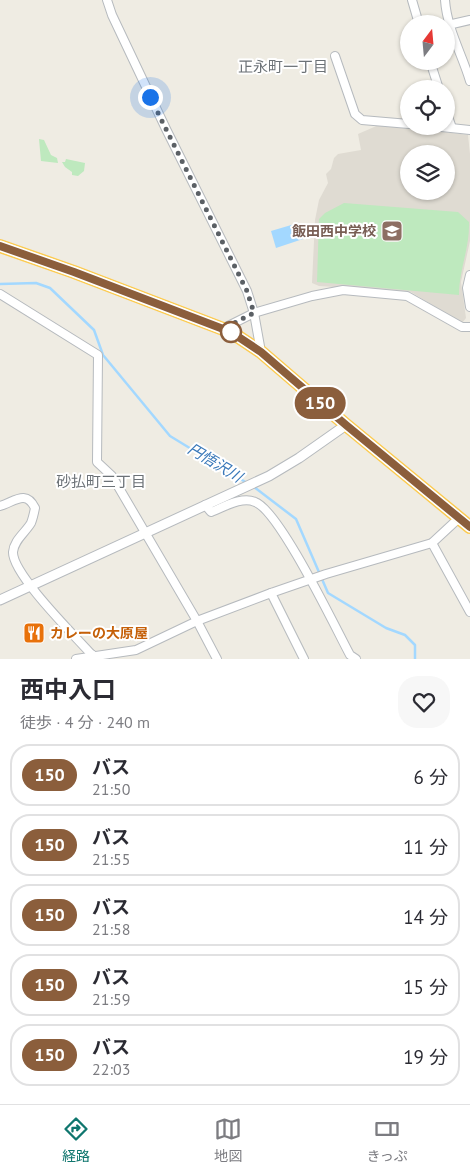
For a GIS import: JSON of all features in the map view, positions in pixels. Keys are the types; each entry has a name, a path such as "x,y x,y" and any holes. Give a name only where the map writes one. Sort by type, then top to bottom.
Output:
{"main road":[{"path":"0,246 224,328 261,352 470,527"}],"street":[{"path":"107,0 112,15 166,129 247,291 254,313 261,352"},
{"path":"412,0 416,15"},
{"path":"445,0 447,15"},
{"path":"455,23 470,20"},
{"path":"455,40 464,60 470,81"},
{"path":"335,56 354,114 362,120 400,123"},
{"path":"455,128 470,130"},
{"path":"470,274 467,288 470,307"},
{"path":"224,328 254,313 312,296 343,290 407,296 462,327 470,328"},
{"path":"0,294 98,355 97,462 112,476 217,659"},
{"path":"0,600 253,483 299,458 346,425"},
{"path":"0,506 17,499 26,498 31,500 35,508 31,522 16,543 13,553 15,563 30,586 94,657"},
{"path":"205,505 212,512 245,500 255,501 261,505 280,528 350,655 356,659"},
{"path":"76,659 136,650 196,621 271,593 432,543 459,518"},
{"path":"432,543 470,612"},
{"path":"271,593 304,659"}],"shaded area":[{"name":"飯田西中学校","path":"381,124 400,126 400,135 455,135 455,133 468,135 470,154 470,241 461,282 466,318 462,323 411,292 319,286 312,283 315,220 319,200 328,183 326,174 331,169 334,158 338,154 361,150 358,134"}],"green space":[{"path":"39,139 44,140 51,155 57,158 58,163 41,161"},
{"path":"66,159 85,163 84,171 78,176 72,175 72,172 62,162 65,162"},
{"path":"344,203 458,212 469,222 459,295 317,282 319,219 325,213"}],"water":[{"path":"298,223 303,239 276,248 271,231"}],"waterway":[{"name":"円悟沢川","path":"0,284 36,283 50,288 94,330 103,355 170,436 247,483"},
{"name":"円悟沢川","path":"254,487 296,519 328,593 386,628 405,635 415,645 415,659"}],"bus line":[{"name":"150","path":"0,246 231,332 261,352 470,527"}],"place":[{"name":"飯田西中学校","path":"392,231"},
{"name":"カレーの大原屋","path":"34,633"}],"district":[{"name":"正永町一丁目","path":"283,67"},
{"name":"砂払町三丁目","path":"101,482"}],"route":[{"path":"150,97 247,291 254,313 224,328 231,332"}]}
